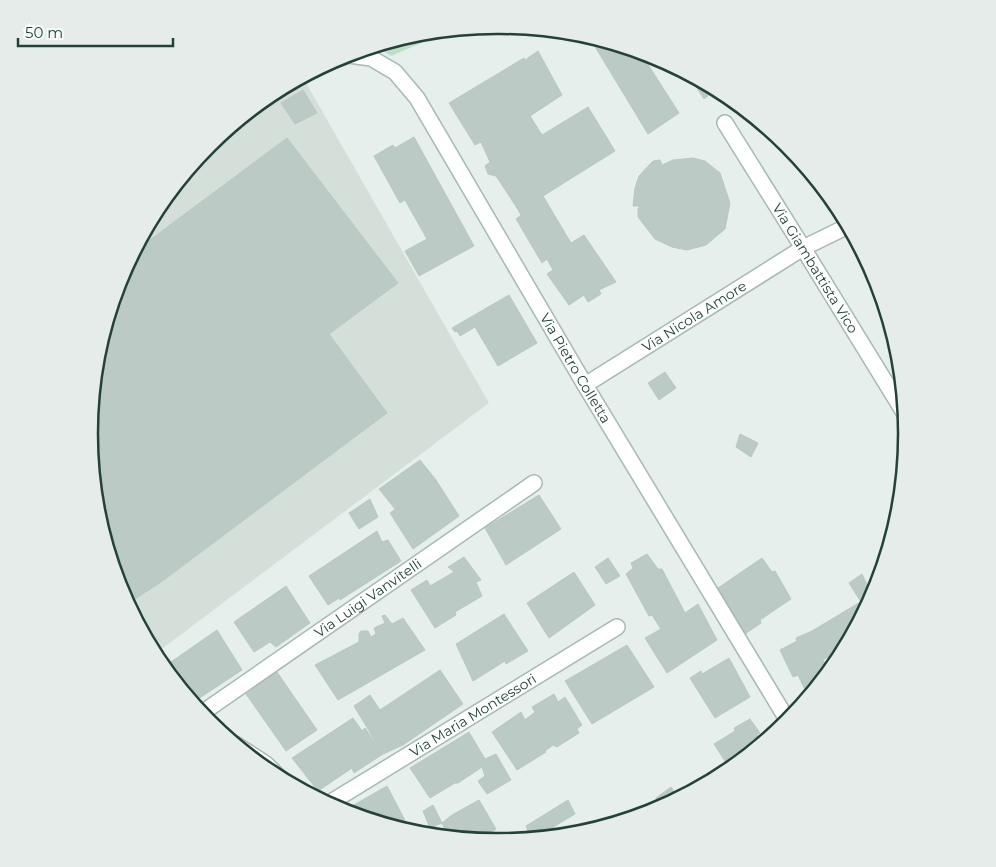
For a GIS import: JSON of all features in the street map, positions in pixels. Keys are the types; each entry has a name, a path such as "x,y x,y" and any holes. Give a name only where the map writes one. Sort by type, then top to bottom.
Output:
{"street":[{"name":"Via Pietro Colletta","path":"364,57 371,58 395,72 417,98 585,385 783,713"},
{"name":"Via Giambattista Vico","path":"725,123 804,248 896,401"},
{"name":"Via Nicola Amore","path":"585,385 804,248 841,229"},
{"name":"Via Luigi Vanvitelli","path":"208,709 534,483"},
{"name":"Via Maria Montessori","path":"336,799 617,626"}],"shaded area":[{"path":"306,83 489,403 162,649 139,610 119,562 106,511 102,486 98,434 99,407 106,356 112,330 119,305 139,257 166,211 181,190 197,170 234,133 292,91"}],"green space":[{"path":"429,40 391,56 383,51"}],"building":[{"path":"594,45 647,62 679,113 648,134"},
{"path":"538,51 562,95 530,116 542,135 588,107 615,151 543,196 571,243 584,235 616,282 599,290 601,294 588,302 584,295 569,305 547,274 553,270 547,259 542,263 516,219 521,215 517,208 496,176 488,174 485,166 490,162 481,142 475,145 449,103"},
{"path":"695,86 710,95 704,99"},
{"path":"303,90 317,113 295,124 281,103"},
{"path":"414,137 474,246 419,276 405,251 427,239 405,200 400,203 374,156 393,145 395,148"},
{"path":"287,138 398,283 329,334 387,413 161,582 106,509 99,460 99,407 106,356 119,305 139,257 148,242"},
{"path":"693,158 705,161 720,173 730,203 725,229 706,245 687,250 672,247 655,239 638,217 640,206 633,206 635,188 639,176 653,161 660,160 662,165 673,160"},
{"path":"509,295 537,343 498,366 475,327 460,336 452,328"},
{"path":"665,372 676,388 659,400 648,383"},
{"path":"740,434 758,443 751,457 736,447"},
{"path":"420,460 436,480 395,509 379,489"},
{"path":"436,480 459,516 413,549 390,513"},
{"path":"539,495 561,529 506,565 485,528"},
{"path":"370,499 378,517 359,529 349,513"},
{"path":"106,509 161,582 135,599 119,562"},
{"path":"377,531 382,542 388,540 401,561 340,600 339,598 328,605 309,576"},
{"path":"647,554 658,569 662,569 685,613 698,604 717,640 667,673 645,638 661,629 652,615 649,616 626,574 633,568 631,563"},
{"path":"464,557 481,580 476,582 482,596 455,612 456,615 435,628 411,590 427,580 430,586 454,572 448,567"},
{"path":"608,558 620,576 606,584 595,567"},
{"path":"762,558 772,572 775,571 791,599 760,620 761,623 745,634 718,588"},
{"path":"574,572 595,605 549,638 527,603"},
{"path":"862,574 867,585 861,601 849,583"},
{"path":"286,586 310,623 276,647 270,642 254,652 234,622"},
{"path":"860,602 831,655 823,660 825,663 805,690 798,675 793,677 780,650 797,641 796,638 812,631"},
{"path":"504,614 528,651 506,664 505,661 473,681 456,644"},
{"path":"385,615 392,624 403,618 425,650 338,700 315,665 359,642 361,631 368,631 371,637 376,634 374,628 385,623 382,616"},
{"path":"217,630 242,670 199,699 170,662"},
{"path":"627,645 654,687 592,724 565,681"},
{"path":"729,658 750,697 715,718 690,678 701,671 702,674"},
{"path":"440,670 463,704 403,745 380,710"},
{"path":"277,672 317,730 286,751 246,694"},
{"path":"554,694 558,702 565,697 582,725 577,729 579,733 557,747 553,745 546,752 517,770 492,732 521,712 525,720 535,712 532,707"},
{"path":"370,695 403,745 383,754 354,706"},
{"path":"353,718 362,731 365,728 383,754 354,773 352,768 318,791 292,758"},
{"path":"750,719 760,733 757,734 759,737 726,762 714,744 735,731 734,728"},
{"path":"469,732 485,759 496,754 511,780 487,794 478,781 485,776 482,767 430,798 410,768"},
{"path":"387,786 406,823 395,820 353,806"},
{"path":"671,787 674,792 657,800 656,798"},
{"path":"479,800 496,829 490,833 445,830 442,823 452,815"},
{"path":"568,800 575,814 548,830 528,832 526,826"},
{"path":"433,805 442,823 430,828 423,811"}]}
